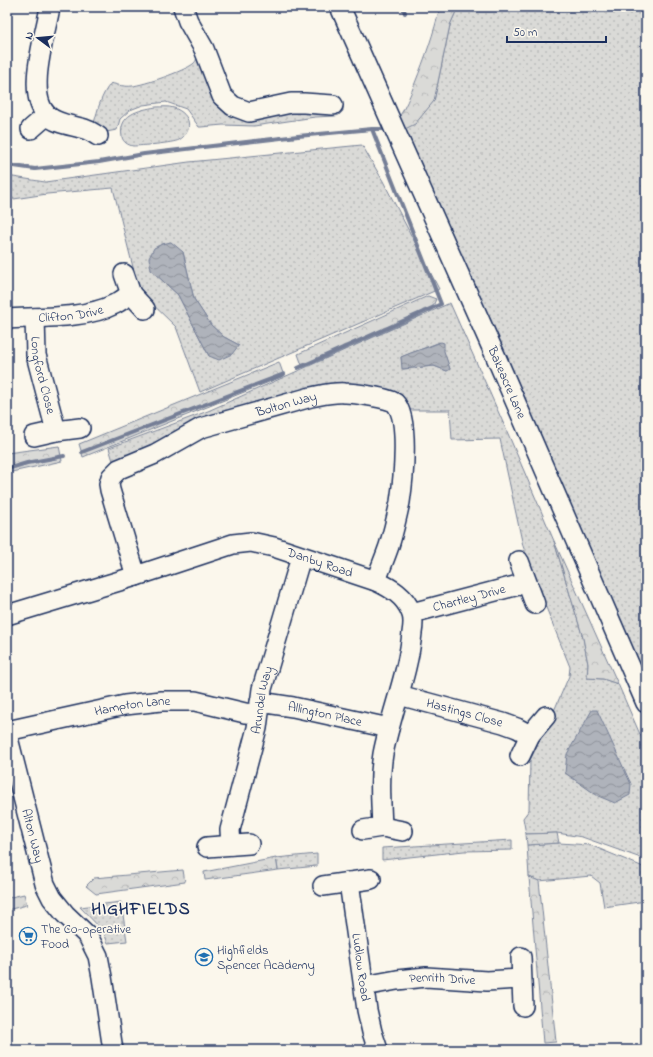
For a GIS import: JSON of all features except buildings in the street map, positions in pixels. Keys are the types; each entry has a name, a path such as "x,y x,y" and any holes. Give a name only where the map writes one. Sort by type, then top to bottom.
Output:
{"street":[{"path":"50,7 38,65 37,82 39,103 47,115 58,121 87,130 98,136"},
{"path":"183,7 188,21 204,49 222,96 233,106 249,112 291,103 305,95 333,105"},
{"name":"Bakeacre Lane","path":"340,7 496,357 646,704"},
{"path":"31,129 47,115"},
{"path":"124,274 131,294 145,309"},
{"name":"Clifton Drive","path":"7,319 57,317 90,312 114,304 131,294"},
{"name":"Longford Close","path":"35,318 36,355 56,431"},
{"name":"Bolton Way","path":"136,576 113,503 109,484 111,477 119,470 155,454 201,428 311,397 345,392 394,402 399,409 403,421 404,453 400,502 389,546 376,581"},
{"name":"Longford Close","path":"34,436 80,428"},
{"name":"Danby Road","path":"7,615 136,576 233,544 251,542 274,547 376,581 391,588 403,598 412,613"},
{"name":"Arundel Way","path":"230,845 230,830 257,728 262,689 301,556"},
{"path":"519,561 535,604"},
{"name":"Chartley Drive","path":"412,613 526,583"},
{"path":"382,827 380,791 383,756 389,728 411,648 413,627 412,613"},
{"name":"Hastings Close","path":"399,695 503,723 530,735"},
{"name":"Hampton Lane","path":"7,732 125,705 161,701 195,701 245,713 259,708"},
{"name":"Allington Place","path":"259,708 293,707 389,728"},
{"path":"520,756 530,735 546,716"},
{"name":"Alton Way","path":"7,732 45,884 52,898 65,914 88,936 98,956 113,1050"},
{"path":"363,830 382,827 404,831"},
{"path":"208,848 250,844"},
{"path":"323,886 371,879"},
{"name":"Ludlow Road","path":"350,882 367,1010 378,1050"},
{"path":"521,957 523,1006"},
{"name":"Penrith Drive","path":"364,986 426,977 486,981 521,979"}],"green space":[{"path":"440,7 458,7 450,25 434,101 415,124 403,130 398,119 403,111 422,64"},
{"path":"458,7 646,7 646,702 396,134 434,101 450,25"},
{"path":"197,53 214,91 280,112 343,107 343,111 339,115 335,116 315,117 254,126 223,125 199,127 186,109 166,102 143,105 130,110 120,119 117,130 106,132 103,127 94,123 102,97 111,83 122,86 132,86 164,77 193,64 196,60"},
{"path":"156,107 172,107 184,114 187,118 188,128 184,136 176,141 157,144 133,146 126,143 122,137 122,129 123,123 127,118 131,114"},
{"path":"362,145 383,181 439,289 200,392 176,327 139,291 113,188 47,194 7,200 7,176 45,182 189,162","holes":["183,252 194,299 211,325 224,337 239,345 209,356 178,295 151,270"]},
{"path":"428,296 436,299 431,311 303,368 298,354"},
{"path":"450,303 554,541 583,638 588,664 587,678 603,679 618,684 646,748 646,863 638,857 582,837 557,833 526,834 523,818 529,810 530,760 550,720 569,676 570,667 523,546 500,439 452,440 450,410 410,410 397,395 343,386 114,464 109,448 208,411","holes":["440,342 450,369 447,371 434,366 403,369 401,357"]},
{"path":"279,362 284,376 83,457 79,444"},
{"path":"59,446 62,461 7,473 7,453"},
{"path":"554,541 618,684 603,679 587,678 588,664 583,638"},
{"path":"557,833 559,843 527,845 526,834"},
{"path":"512,840 512,850 464,851 382,860 382,848"},
{"path":"559,843 590,845 641,866 646,870 646,901 604,907 600,883 591,876 539,881 529,877 527,845"},
{"path":"317,854 317,866 278,870 276,858"},
{"path":"276,858 278,870 205,880 204,872"},
{"path":"183,870 185,882 96,894 86,886 94,878"},
{"path":"529,877 539,881 556,1042 543,1043"},
{"path":"24,894 27,905 7,910 7,898"},
{"path":"121,902 127,941 108,943 103,931 80,907"}],"water":[{"path":"171,242 183,252 194,299 211,325 224,337 239,345 232,354 219,360 209,356 178,295 151,270 149,258 154,248"},
{"path":"441,342 444,343 444,351 450,369 447,371 434,366 402,369 401,357"},
{"path":"592,710 597,710 631,784 630,795 615,803 598,796 565,773 567,754"}],"waterway":[{"path":"403,7 405,13"},
{"path":"298,368 441,304 372,129"},
{"path":"7,165 35,169 99,162 144,154 298,136 386,129"},
{"path":"82,452 284,374"},
{"path":"7,469 27,463 64,456"}],"place":[{"name":"The Co-operative Food","path":"28,936"},
{"name":"Highfields Spencer Academy","path":"204,957"}],"district":[{"name":"HIGHFIELDS","path":"141,909"}]}
